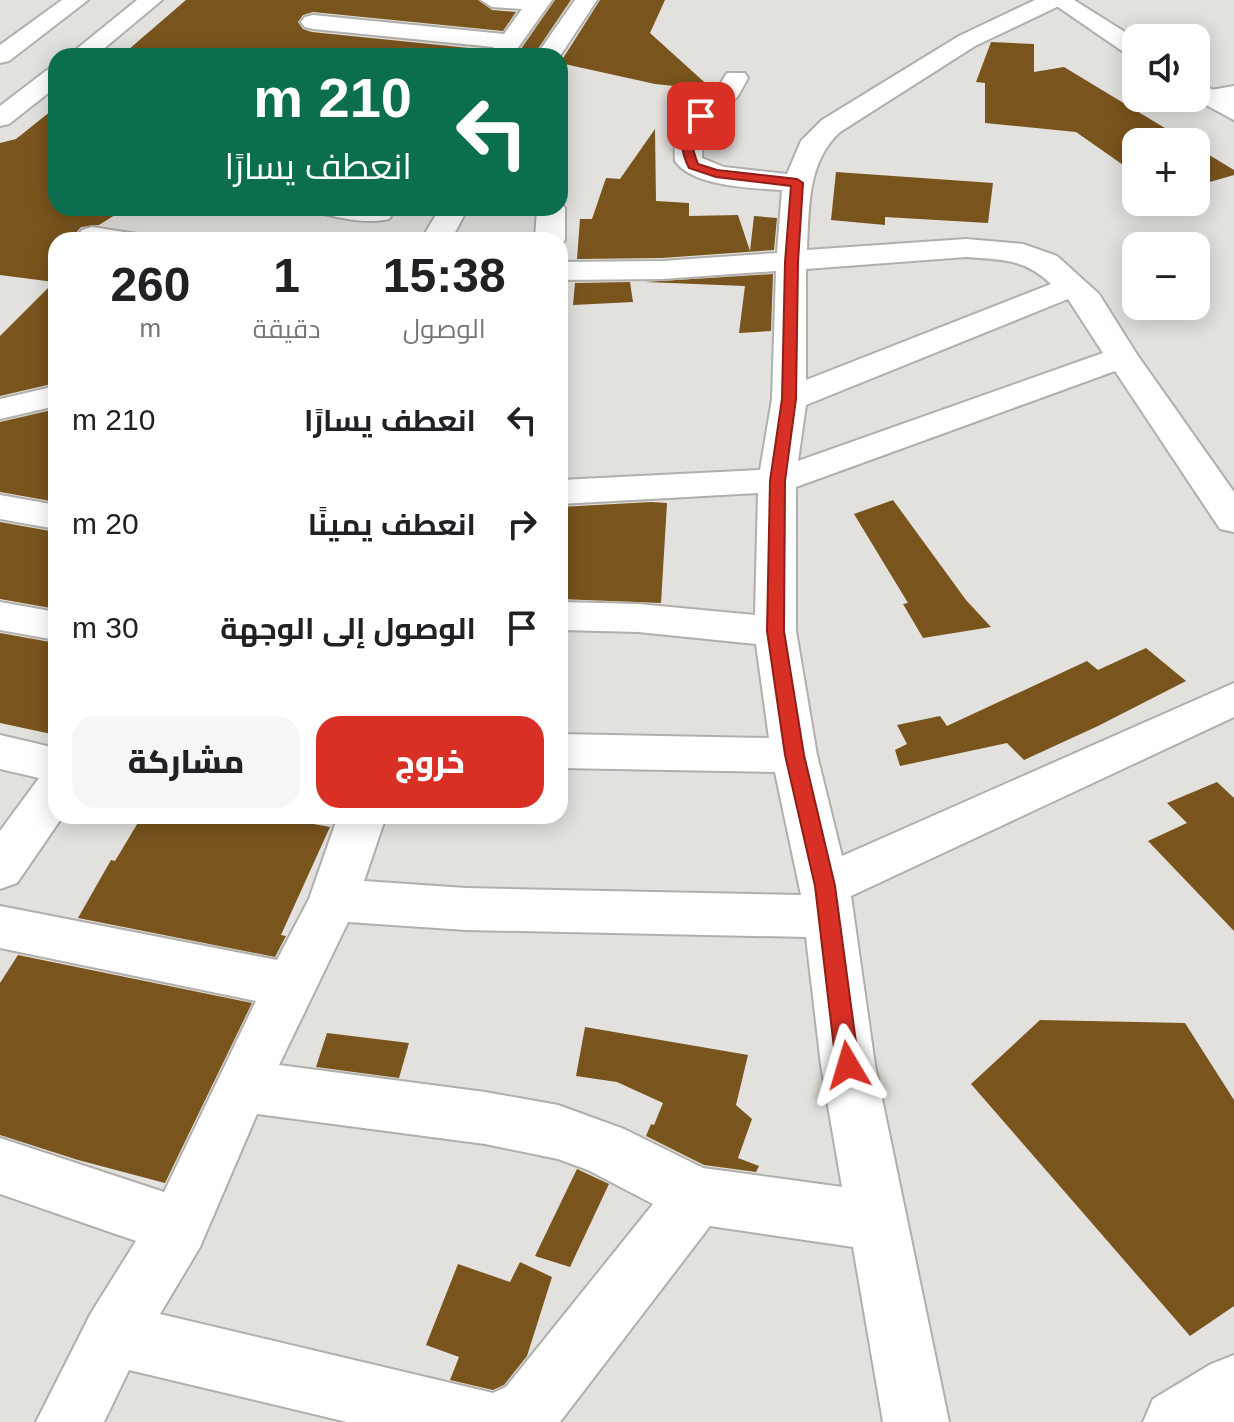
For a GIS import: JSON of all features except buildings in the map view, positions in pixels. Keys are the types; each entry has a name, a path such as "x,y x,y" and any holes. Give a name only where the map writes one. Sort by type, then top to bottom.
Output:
{"street":[{"path":"91,48 151,0"},
{"path":"492,0 540,2"},
{"path":"553,48 586,0"},
{"path":"916,1422 848,1065 828,902 794,755 775,631 777,481 789,399 791,262 797,183 814,141 831,126 967,41 1053,0"},
{"path":"1059,0 1122,41"},
{"path":"506,48 540,2"},
{"path":"8,50 85,8 133,15"},
{"path":"313,22 498,48"},
{"path":"8,50 48,52"},
{"path":"736,78 731,92 690,128 686,139 689,161 699,169 716,173 797,183"},
{"path":"0,85 47,82"},
{"path":"0,118 47,82"},
{"path":"1213,93 1234,112"},
{"path":"365,232 377,216"},
{"path":"568,271 662,270 966,248 1000,249 1046,262 1088,301 1122,357 1234,520"},
{"path":"789,399 1071,287"},
{"path":"568,492 777,481 1122,357"},
{"path":"0,409 48,398"},
{"path":"0,507 48,516"},
{"path":"0,616 48,625"},
{"path":"568,616 638,618 775,631"},
{"path":"333,900 466,909 828,902 1234,699"},
{"path":"568,751 794,755"},
{"path":"0,752 48,763"},
{"path":"0,869 48,801"},
{"path":"69,1422 113,1335 179,1226 241,1086 333,900 359,824"},
{"path":"0,927 290,985"},
{"path":"241,1086 485,1118 558,1132 604,1148 697,1196 878,1221"},
{"path":"0,1166 179,1226"},
{"path":"501,1422 513,1421 529,1410 697,1196"},
{"path":"113,1335 485,1422"},
{"path":"1176,1422 1234,1387"}],"route":[{"path":"701,116 687,134 686,150 693,166 716,173 797,183 791,262 789,399 777,481 775,631 794,755 825,886 848,1065"}]}
